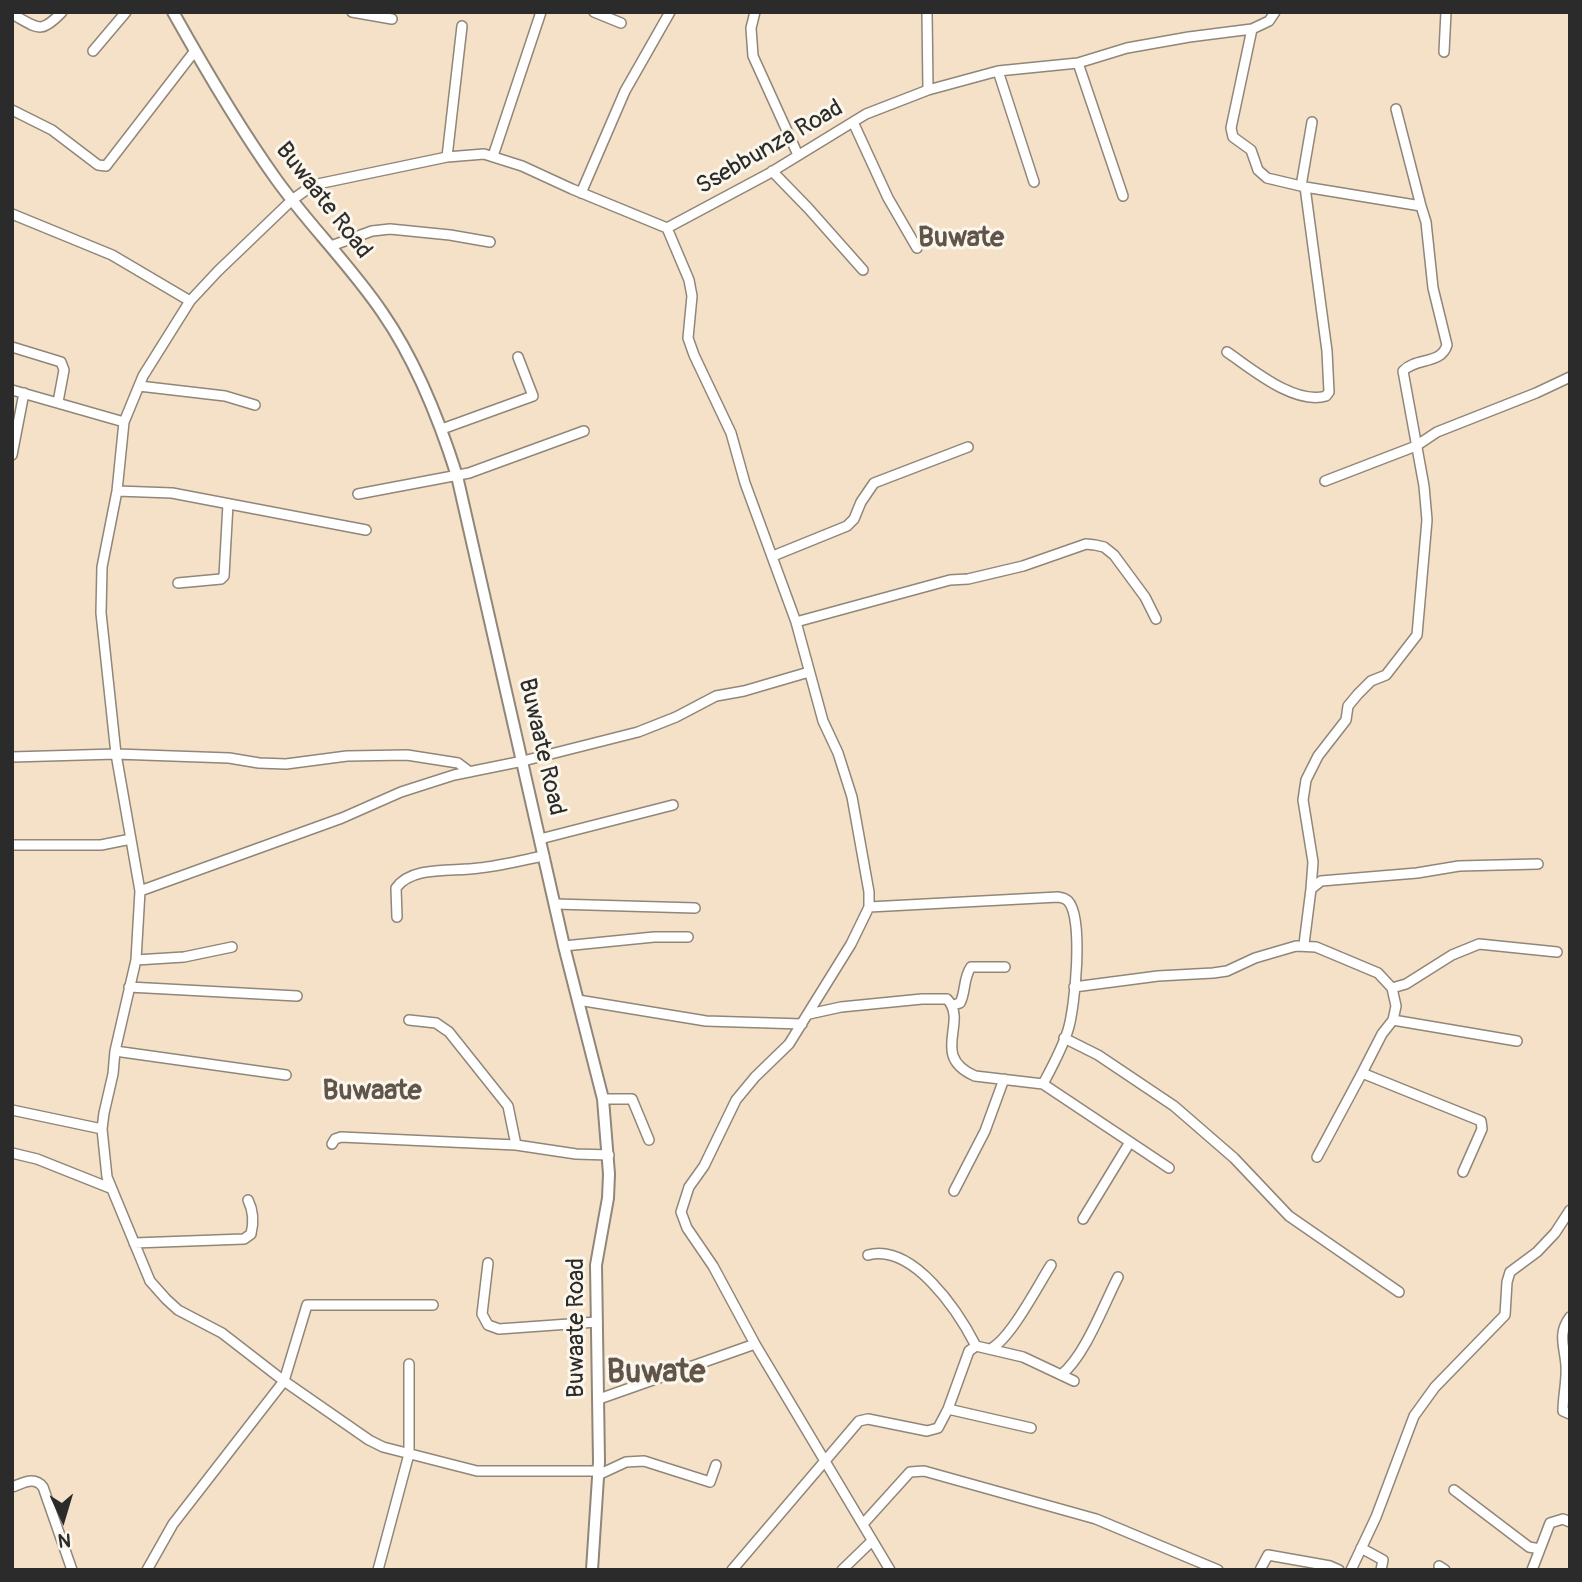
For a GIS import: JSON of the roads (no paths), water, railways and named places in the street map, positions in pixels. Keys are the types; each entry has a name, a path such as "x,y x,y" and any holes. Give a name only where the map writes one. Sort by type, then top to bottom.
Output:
{"street":[{"path":"12,14 44,28 62,12"},
{"path":"93,51 126,12"},
{"name":"Buwaate Road","path":"173,12 194,52 292,200 331,246 389,323 442,429 457,476 564,946 603,1099 609,1155 608,1198 596,1265 599,1399 592,1570"},
{"path":"352,12 392,19"},
{"path":"493,156 541,12"},
{"path":"594,12 621,23"},
{"path":"581,192 625,91 670,12"},
{"path":"755,12 751,28 753,56 797,155"},
{"path":"927,12 928,90"},
{"name":"Ssebbunza Road","path":"667,228 772,171 866,114 928,90 998,71 1079,63 1136,46 1252,29 1269,21 1276,12"},
{"path":"1444,52 1446,12"},
{"path":"447,157 462,26"},
{"path":"1252,29 1231,133 1237,141 1251,150 1260,173 1267,178 1303,187 1421,206"},
{"path":"12,110 52,130 98,165 106,166 194,52"},
{"path":"1079,63 1123,195"},
{"path":"998,71 1034,182"},
{"path":"1304,944 1312,862 1303,800 1306,780 1318,756 1346,720 1348,706 1371,681 1385,675 1417,635 1427,520 1424,486 1403,371 1411,364 1438,358 1447,345 1433,288 1426,222 1396,109"},
{"path":"853,122 888,198 917,248"},
{"path":"1227,352 1275,385 1316,398 1326,396 1329,392 1327,351 1303,187 1312,122"},
{"path":"716,1465 709,1482 634,1460 598,1473 477,1471 383,1447 284,1381 222,1333 178,1310 166,1299 150,1281 110,1188 102,1129 115,1051 136,960 140,891 116,754 100,598 102,567 117,491 124,422 158,349 190,301 292,200 313,185 325,181 392,170 447,157 468,154 493,156 667,228 689,280 692,296 688,338 731,433 745,483 796,622 823,721 838,753 852,797 865,865 869,907 851,944 789,1044 736,1100 682,1205 682,1218 713,1266 755,1344 890,1570"},
{"path":"772,171 863,270"},
{"path":"12,214 112,255 190,301"},
{"path":"331,246 372,230 390,229 491,242"},
{"path":"12,347 61,362 64,370 58,402"},
{"path":"442,429 533,396 518,357"},
{"path":"1325,481 1416,446 1437,432 1570,377"},
{"path":"139,386 225,396 255,405"},
{"path":"12,390 124,422"},
{"path":"12,455 24,393"},
{"path":"358,494 457,476 584,431"},
{"path":"773,556 851,523 860,502 874,483 968,447"},
{"path":"117,491 172,493 366,530"},
{"path":"178,583 221,579 224,576 228,504"},
{"path":"796,622 950,580 968,579 1023,566 1086,544 1104,547 1114,555 1145,597 1156,619"},
{"path":"140,891 342,818 401,792 470,772 638,732 676,717 716,696 744,691 809,672"},
{"path":"12,757 116,754 229,758 286,764 347,756 407,755 458,763 470,772"},
{"path":"540,839 673,805"},
{"path":"12,845 102,845 131,839"},
{"path":"397,917 396,888 409,877 434,872 479,869 544,856"},
{"path":"1311,889 1321,881 1416,873 1459,866 1538,864"},
{"path":"869,907 1064,899 1072,908 1077,930 1074,987 1068,1028 1043,1084"},
{"path":"555,904 695,908"},
{"path":"564,946 630,939 688,937"},
{"path":"1074,987 1158,976 1227,971 1255,958 1304,944 1338,954 1378,972 1392,988 1396,1006 1393,1020 1382,1034 1317,1157"},
{"path":"1392,988 1406,984 1452,956 1479,944 1557,952"},
{"path":"136,960 184,957 232,947"},
{"path":"953,1005 960,1003 965,977 971,967 1005,967"},
{"path":"129,987 297,996"},
{"path":"809,1014 841,1007 942,997 947,999 953,1005 954,1015 950,1049 966,1072 975,1076 1043,1084 1169,1168"},
{"path":"578,1000 705,1021 802,1024"},
{"path":"409,1020 436,1023 449,1032 508,1106 516,1146"},
{"path":"1393,1020 1517,1041"},
{"path":"1064,1038 1098,1055 1174,1106 1234,1158 1289,1216 1399,1292"},
{"path":"115,1051 286,1075"},
{"path":"1362,1073 1481,1121 1482,1129 1463,1172"},
{"path":"954,1191 985,1131 1004,1079"},
{"path":"603,1099 632,1099 649,1140"},
{"path":"12,1110 102,1129"},
{"path":"332,1144 335,1139 341,1137 516,1146 576,1154 609,1155"},
{"path":"1083,1219 1130,1142"},
{"path":"12,1153 110,1188"},
{"path":"134,1243 244,1239 251,1234 254,1222 248,1200"},
{"path":"1351,1570 1376,1517 1414,1416 1435,1387 1505,1315 1510,1272 1537,1252 1555,1233 1570,1210"},
{"path":"868,1255 880,1252 892,1254 925,1277 956,1309 976,1346"},
{"path":"488,1264 482,1314 488,1325 499,1329 597,1322"},
{"path":"992,1348 1001,1343 1009,1333 1051,1265"},
{"path":"1061,1375 1069,1368 1091,1334 1118,1277"},
{"path":"147,1570 173,1524 284,1381 307,1305 433,1305"},
{"path":"1570,1317 1561,1336 1566,1367 1563,1411 1570,1415"},
{"path":"599,1399 755,1344"},
{"path":"732,1570 863,1419 930,1431 941,1424 969,1351 976,1346 1023,1357 1074,1381"},
{"path":"378,1570 409,1454 409,1364"},
{"path":"948,1409 1031,1428"},
{"path":"863,1524 910,1472 924,1471 1096,1520 1218,1570"},
{"path":"12,1487 33,1480 43,1487 72,1570"},
{"path":"1454,1490 1529,1547 1540,1549"},
{"path":"1532,1570 1550,1523 1563,1519 1570,1522"},
{"path":"842,1570 872,1541"},
{"path":"1361,1548 1383,1560 1381,1570"},
{"path":"1260,1570 1268,1555 1339,1570"}],"district":[{"name":"Buwate","path":"961,239"},
{"name":"Buwaate","path":"372,1092"},
{"name":"Buwate","path":"656,1374"}]}
